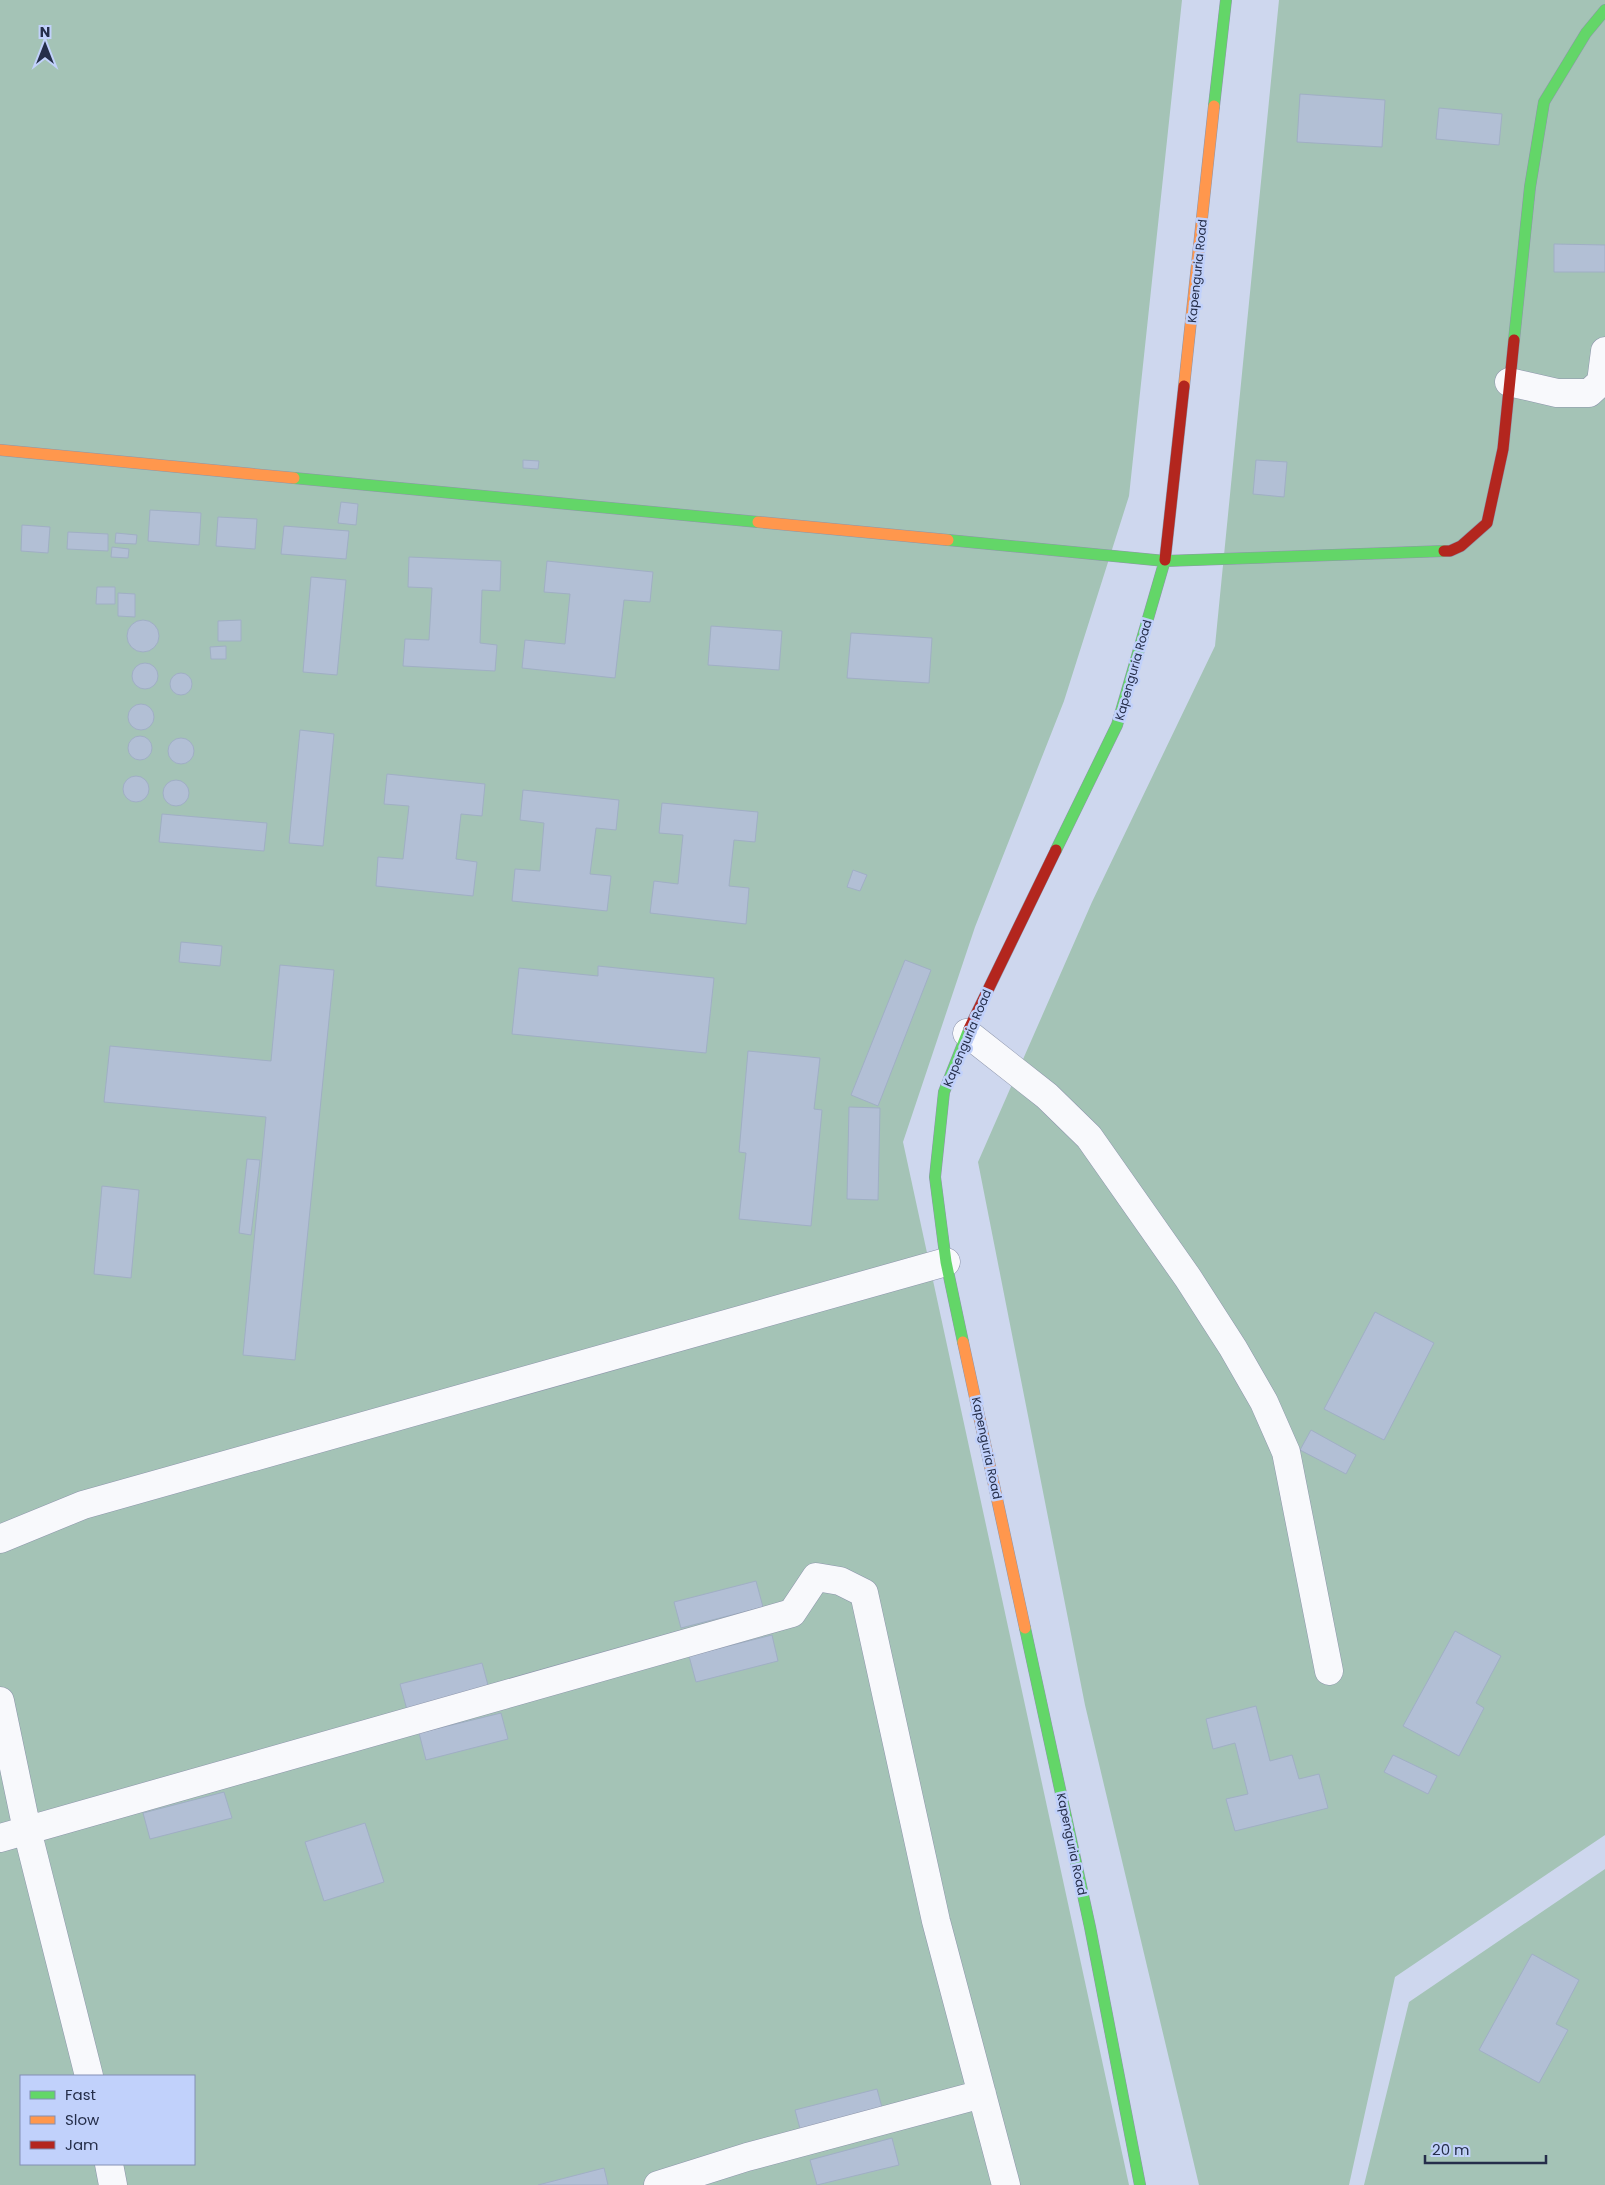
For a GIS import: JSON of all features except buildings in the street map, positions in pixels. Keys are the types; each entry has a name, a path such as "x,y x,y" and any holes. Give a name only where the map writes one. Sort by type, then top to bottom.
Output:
{"street":[{"name":"Kapenguria Road","path":"1140,2185 1090,1926 946,1262 935,1177 944,1092 967,1034 1117,725 1165,562 1226,0"},
{"path":"0,450 1165,562 1450,551 1461,546 1487,523 1502,449 1530,187 1544,102 1586,33 1605,10"},
{"path":"1509,382 1556,393 1589,392 1601,382 1605,350"},
{"path":"967,1034 1047,1096 1089,1137 1188,1278 1233,1348 1264,1402 1286,1452 1329,1671"},
{"path":"0,1539 83,1505 946,1262"},
{"path":"0,1838 792,1613 816,1576 840,1580 864,1593 936,1921 1006,2185"},
{"path":"0,1700 27,1830 89,2075"},
{"path":"658,2185 747,2157 982,2094"},
{"path":"109,2165 113,2185"}],"green space":[{"path":"0,0 1182,0 1129,496 1064,701 975,927 903,1142 1129,2185 0,2185"},
{"path":"1279,0 1605,0 1605,1835 1395,1977 1349,2185 1199,2185 1085,1705 978,1162 1092,902 1215,646"},
{"path":"1605,1869 1605,2185 1364,2185 1409,2002"}],"traffic: fast":[{"path":"1214,106 1226,0"},
{"path":"1514,340 1530,187 1544,102 1586,33 1605,10"},
{"path":"294,478 758,522"},
{"path":"948,540 1165,561 1444,551"},
{"path":"1056,850 1117,725 1165,560"},
{"path":"963,1342 946,1262 935,1177 944,1092 969,1029"},
{"path":"1025,1628 1090,1927 1140,2185"}],"traffic: slow":[{"path":"1184,386 1214,106"},
{"path":"0,450 294,478"},
{"path":"758,522 948,540"},
{"path":"963,1342 1025,1628"}],"traffic: jam":[{"path":"1444,551 1450,551 1461,546 1487,523 1503,449 1514,340"},
{"path":"1165,560 1184,386"},
{"path":"969,1029 1056,850"}]}
